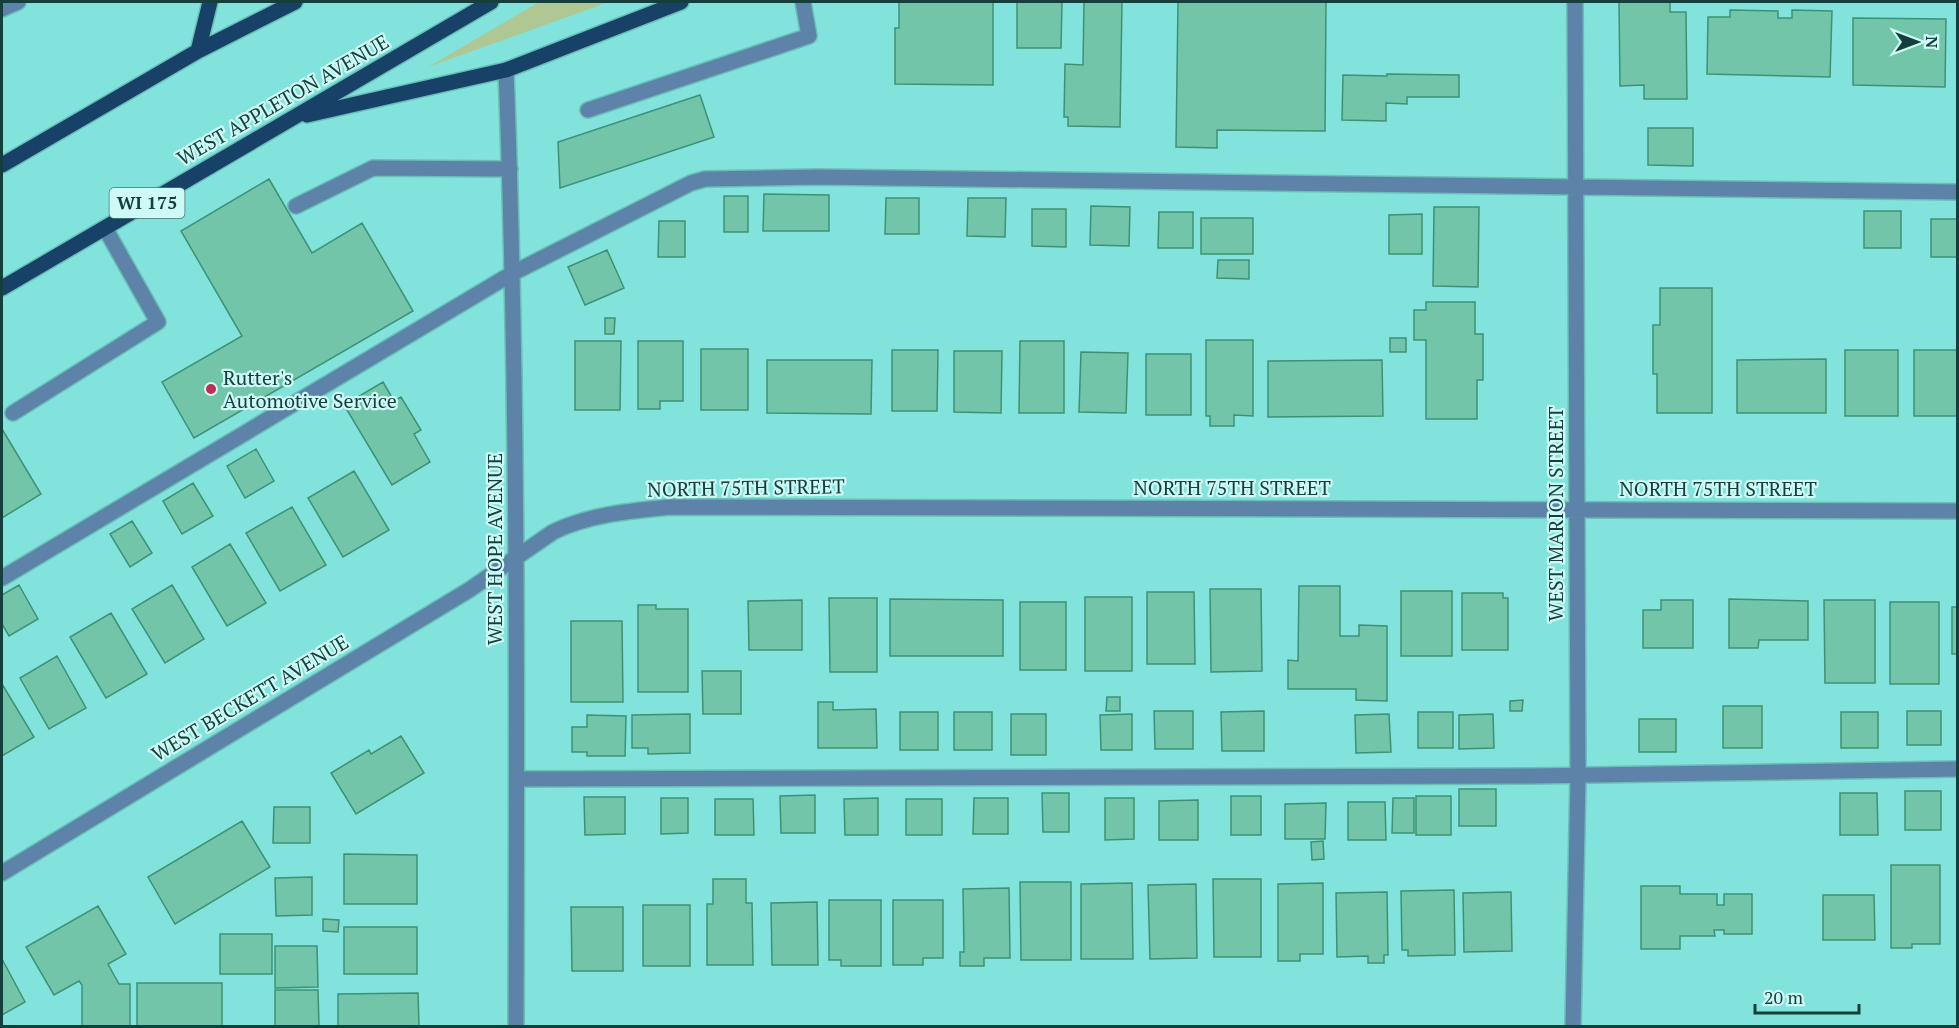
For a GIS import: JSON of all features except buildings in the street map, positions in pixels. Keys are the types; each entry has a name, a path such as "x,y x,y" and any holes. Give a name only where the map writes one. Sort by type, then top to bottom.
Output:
{"main road":[{"path":"198,51 210,2"},
{"path":"2,165 198,51 295,2"},
{"name":"WEST APPLETON AVENUE","path":"3,285 105,228 491,2"},
{"path":"292,119 506,70 681,2"}],"street":[{"path":"2,9 18,2"},
{"path":"588,110 810,36 803,2"},
{"name":"WEST MARION STREET","path":"1574,1026 1578,776 1575,2"},
{"name":"WEST HOPE AVENUE","path":"506,70 513,273 518,557 516,1026"},
{"path":"296,206 373,168 510,169"},
{"path":"2,578 513,273 692,183 718,177 1958,192"},
{"path":"13,413 158,322 105,228"},
{"name":"NORTH 75TH STREET","path":"518,557 568,525 613,513 671,507 1958,511"},
{"name":"WEST BECKETT AVENUE","path":"2,873 459,596 518,557"},
{"path":"517,778 1578,776 1958,769"}],"green space":[{"path":"539,2 609,2 428,67"}],"place":[{"name":"Rutter's Automotive Service","path":"211,389"}]}
